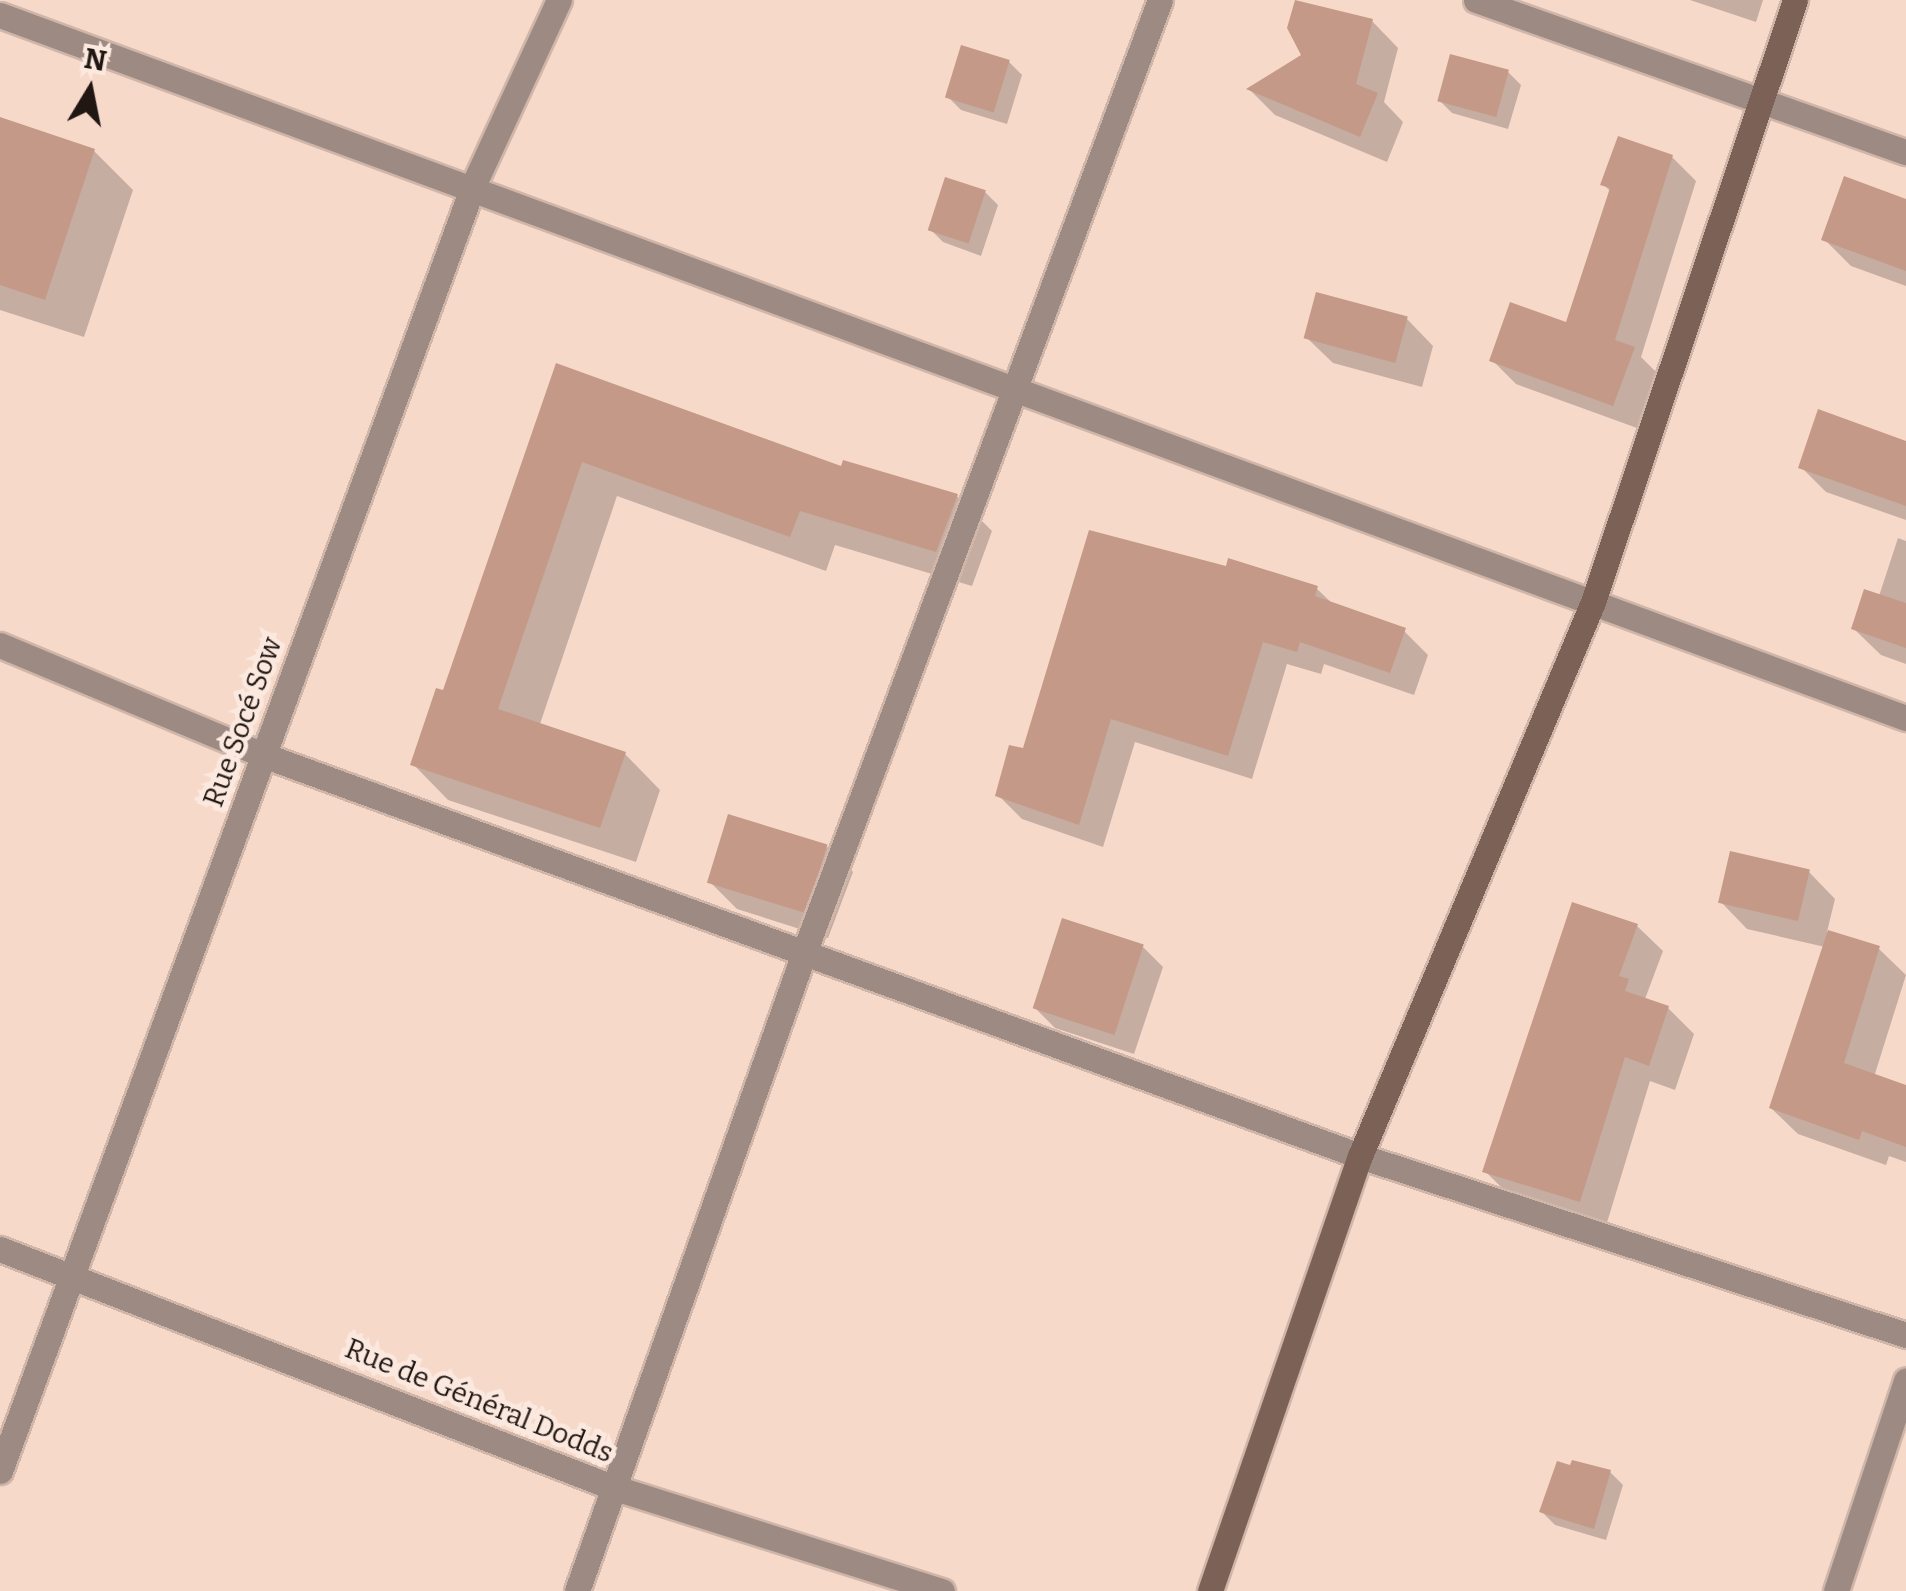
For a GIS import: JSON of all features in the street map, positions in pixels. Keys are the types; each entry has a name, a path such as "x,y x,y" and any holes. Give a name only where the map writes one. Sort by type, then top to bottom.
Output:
{"street":[{"name":"Rue Socé Sow","path":"0,1471 473,186 558,0"},
{"path":"577,1591 804,953 1160,0"},
{"path":"1476,0 1906,152"},
{"path":"1210,1591 1360,1156 1592,602 1796,0"},
{"path":"0,15 473,186 1906,718"},
{"path":"0,645 263,755 1360,1156 1906,1335"},
{"name":"Rue de Général Dodds","path":"0,1249 71,1273 612,1486 942,1591"},
{"path":"1836,1591 1906,1380"}],"building":[{"path":"1295,0 1373,19 1356,84 1378,93 1360,137 1246,89 1301,55 1287,28"},
{"path":"961,45 1010,60 994,113 945,98"},
{"path":"1450,54 1509,70 1496,117 1437,101"},
{"path":"0,117 95,149 45,300 0,285"},
{"path":"1618,136 1673,155 1615,340 1635,347 1613,406 1489,361 1510,302 1566,322 1610,188 1600,185"},
{"path":"1844,176 1906,199 1906,271 1821,240"},
{"path":"945,177 986,190 969,244 928,230"},
{"path":"1316,292 1408,317 1395,363 1304,338"},
{"path":"556,363 841,466 843,460 958,494 936,552 800,511 790,537 582,462 498,709 626,752 600,828 410,765 436,688 443,690"},
{"path":"1818,409 1906,441 1906,506 1798,468"},
{"path":"1089,530 1226,566 1228,558 1318,586 1315,596 1406,628 1390,673 1300,642 1297,652 1263,642 1228,756 1111,719 1079,825 995,796 1009,745 1023,748"},
{"path":"1864,589 1906,603 1906,648 1851,629"},
{"path":"728,814 827,844 806,913 707,883"},
{"path":"1730,851 1810,869 1798,921 1718,903"},
{"path":"1572,902 1638,924 1619,976 1629,979 1625,991 1669,1006 1649,1066 1625,1057 1580,1202 1482,1172"},
{"path":"1062,918 1144,945 1114,1035 1033,1008"},
{"path":"1828,930 1880,946 1844,1063 1906,1085 1906,1147 1862,1131 1859,1140 1769,1108"},
{"path":"1572,1460 1611,1470 1594,1529 1539,1512 1557,1461 1570,1465"}]}
